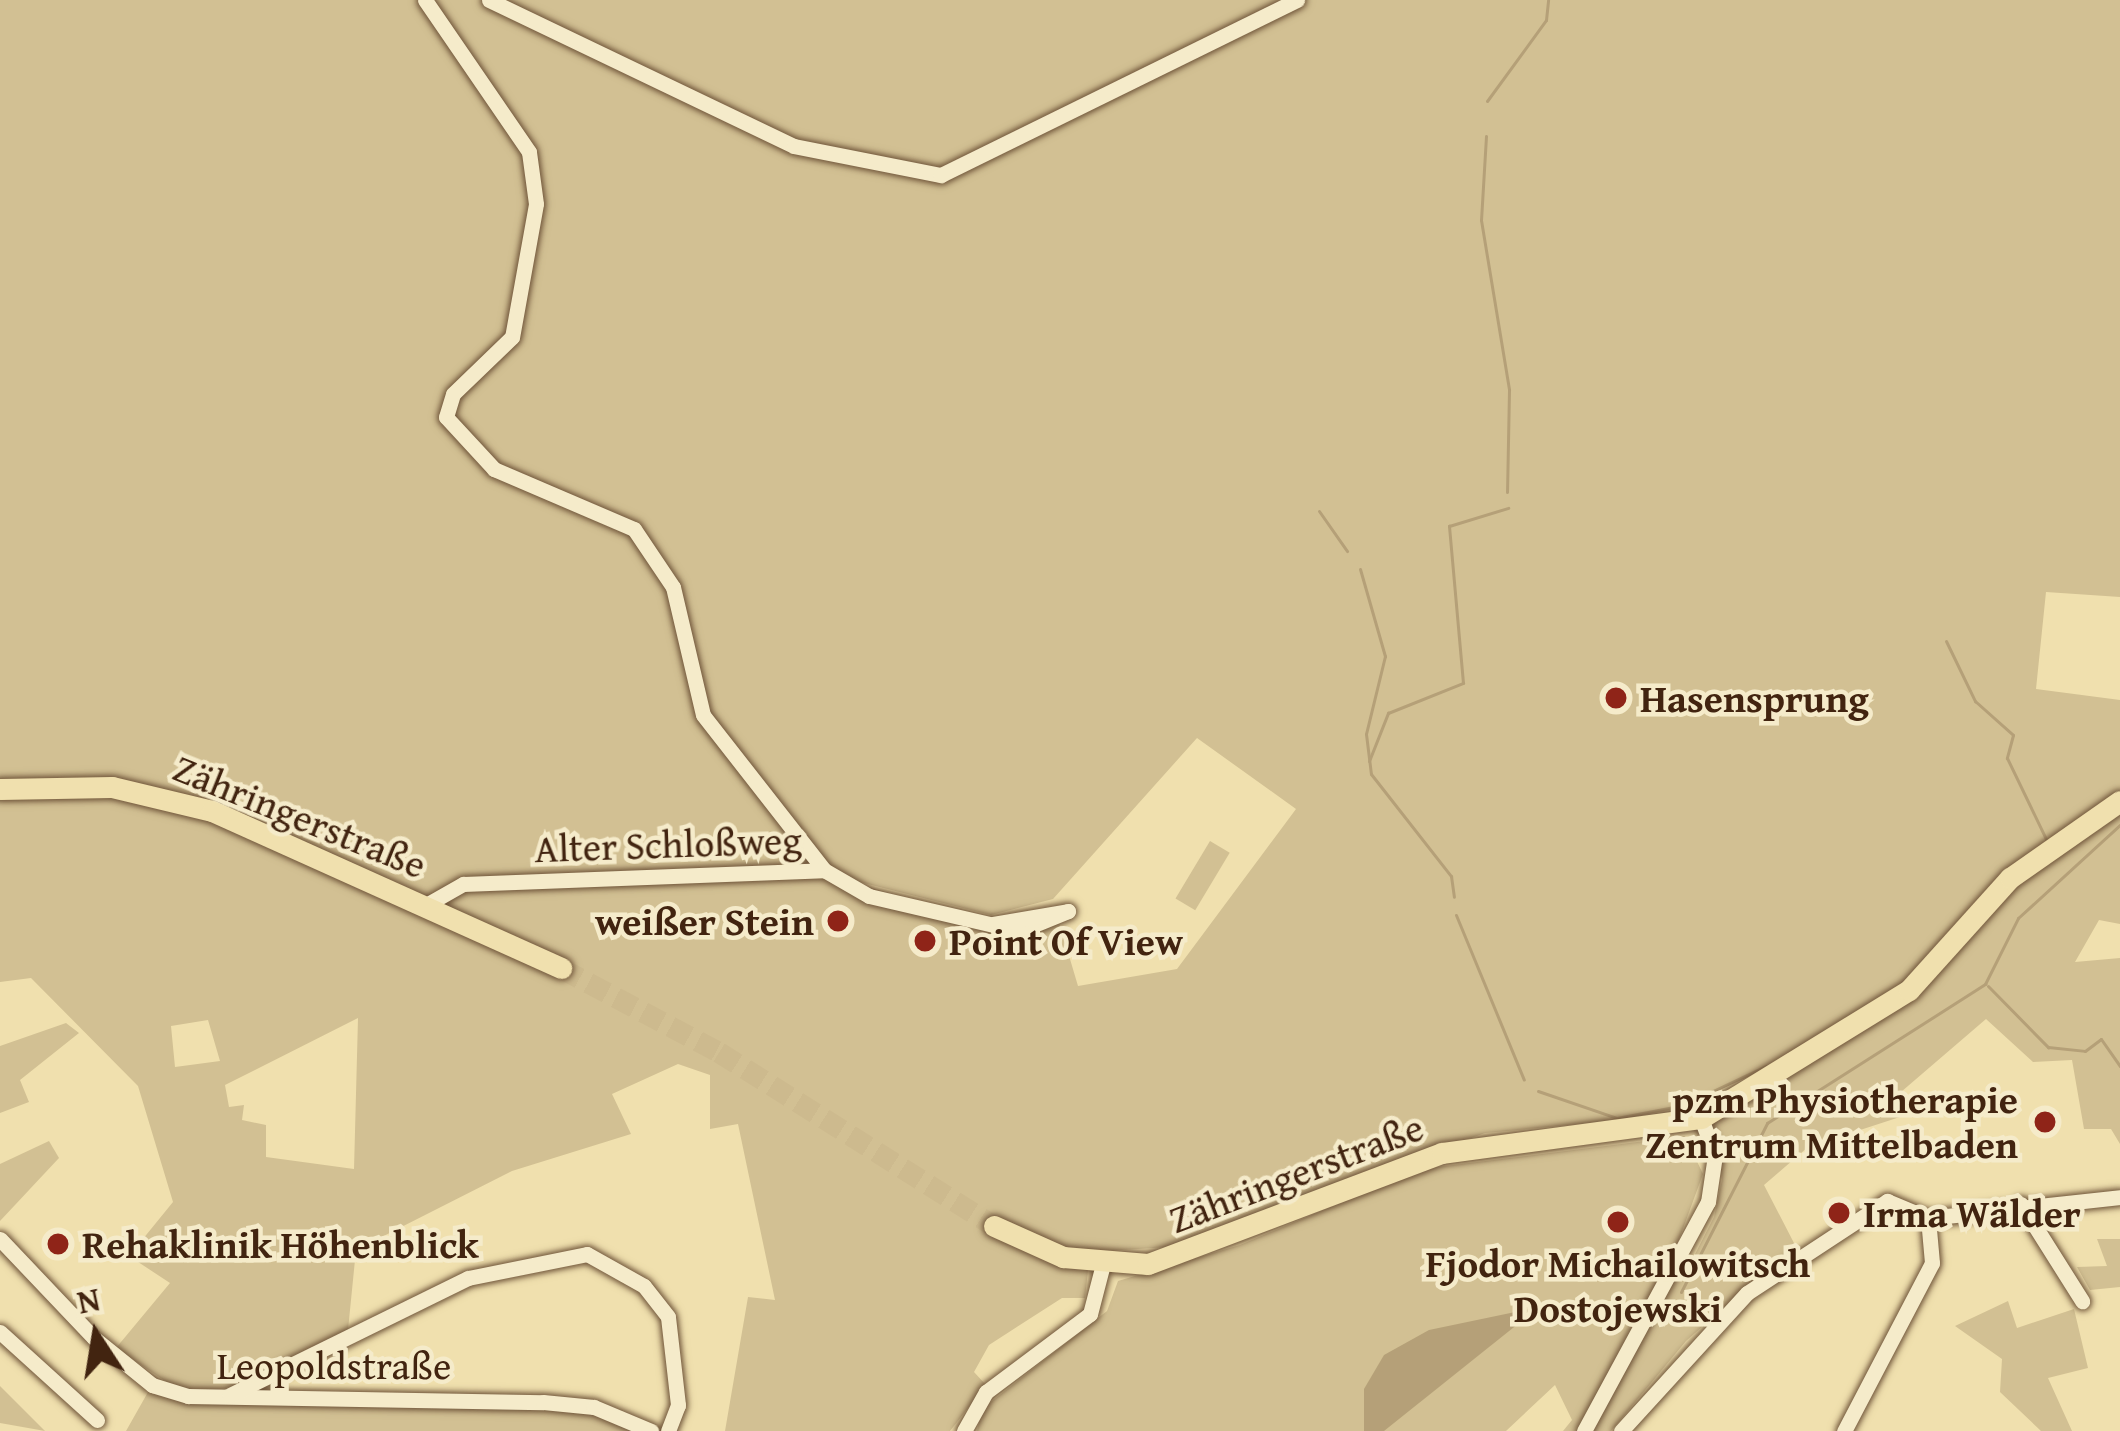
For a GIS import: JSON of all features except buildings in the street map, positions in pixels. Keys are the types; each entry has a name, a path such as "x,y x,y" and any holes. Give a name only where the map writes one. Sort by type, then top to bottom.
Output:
{"main road":[{"name":"Zähringerstraße","path":"0,789 163,796 426,905 560,968"},
{"path":"1701,1118 1909,991 2020,870 2120,801"},
{"name":"Zähringerstraße","path":"994,1226 1103,1264 1192,1255 1396,1168 1491,1144 1701,1118"}],"street":[{"name":"Alter Schloßweg","path":"425,0 529,152 536,204 534,262 512,337 453,394 446,417 494,469 634,529 673,587 703,716 824,870"},
{"path":"489,0 794,146 941,175 1297,0"},
{"name":"Alter Schloßweg","path":"426,905 464,884 824,870"},
{"path":"824,870 869,896 993,924"},
{"path":"1584,1431 1708,1202 1715,1155 1701,1118"},
{"path":"1621,1431 1747,1293 1876,1201 1928,1217 2120,1197"},
{"path":"2021,1204 2082,1301"},
{"path":"1844,1431 1923,1295 1928,1217"},
{"name":"Leopoldstraße","path":"0,1240 28,1279 152,1384 216,1400 543,1402 594,1407 651,1431"},
{"path":"216,1400 321,1359 468,1278 586,1254 644,1286 668,1316 670,1429"},
{"path":"964,1431 986,1392 1090,1315 1103,1264"},
{"path":"0,1332 97,1420"}],"shaded area":[{"path":"0,0 2120,0 2120,597 2046,592 2036,689 2120,700 2120,791 1998,878 1961,948 2035,866 2120,807 2120,924 2099,920 2075,962 2120,958 2120,1144 2111,1129 2084,1129 2072,1060 2033,1062 1986,1019 1894,1098 1900,1117 1808,1147 1764,1185 1795,1245 1686,1341 1611,1431 1563,1431 1572,1420 1555,1385 1506,1431 977,1431 982,1409 1107,1311 1118,1281 1240,1245 1421,1169 1685,1136 1703,1174 1663,1283 1692,1260 1714,1217 1722,1180 1713,1123 1780,1084 1781,1060 1665,1116 1485,1133 1169,1247 1090,1252 1085,1298 1062,1298 989,1345 974,1372 986,1385 950,1431 725,1431 748,1297 775,1300 738,1124 710,1129 710,1075 678,1064 612,1094 631,1134 512,1171 356,1250 348,1330 239,1385 193,1395 594,1407 651,1431 126,1431 152,1385 180,1391 116,1348 170,1283 129,1256 173,1202 138,1086 31,978 0,982","holes":["1197,738 1296,809 1177,969 1078,986 1059,922 978,922 832,875 991,915 1053,899","358,1018 354,1169 266,1157 266,1125 242,1120 244,1105 229,1107 225,1085","208,1020 220,1061 175,1067 171,1026"]},
{"path":"1210,841 1230,853 1195,910 1175,898"},
{"path":"66,1023 79,1033 20,1080 29,1102 0,1113 0,1046"},
{"path":"49,1141 59,1158 0,1221 0,1164"},
{"path":"2097,1239 2120,1239 2120,1287 2090,1290 2077,1267 2107,1266"},
{"path":"2008,1301 2017,1328 2074,1309 2088,1368 2048,1378 2072,1431 2041,1431 2000,1392 2002,1359 1955,1326"},
{"path":"1539,1307 1384,1431 1364,1431 1364,1389 1384,1355 1429,1330"},
{"path":"0,1386 45,1431 0,1423"}],"waterway":[{"path":"1487,101 1546,20 1548,0"},
{"path":"1486,136 1481,220 1509,390 1507,492"},
{"path":"1369,761 1388,713 1463,683 1449,526 1508,508"},
{"path":"1319,511 1347,551"},
{"path":"1360,569 1385,656 1366,734 1371,774 1451,876 1454,897"},
{"path":"1946,641 1975,701 2013,735 2007,758 2046,839"},
{"path":"1681,1292 1767,1123 1985,984 2018,918 2120,825"},
{"path":"1456,915 1524,1080"},
{"path":"1988,986 2048,1047 2085,1051 2101,1039 2120,1066"},
{"path":"1538,1091 1617,1118 1683,1105 1766,1066"}],"tunnel":[{"path":"561,968 719,1052 994,1226"}],"place":[{"name":"Hasensprung","path":"1616,698"},
{"name":"weißer Stein","path":"838,921"},
{"name":"Point Of View","path":"925,941"},
{"name":"pzm Physiotherapie Zentrum Mittelbaden","path":"2045,1122"},
{"name":"Irma Wälder","path":"1839,1213"},
{"name":"Fjodor Michailowitsch Dostojewski","path":"1618,1222"},
{"name":"Rehaklinik Höhenblick","path":"58,1244"}]}
